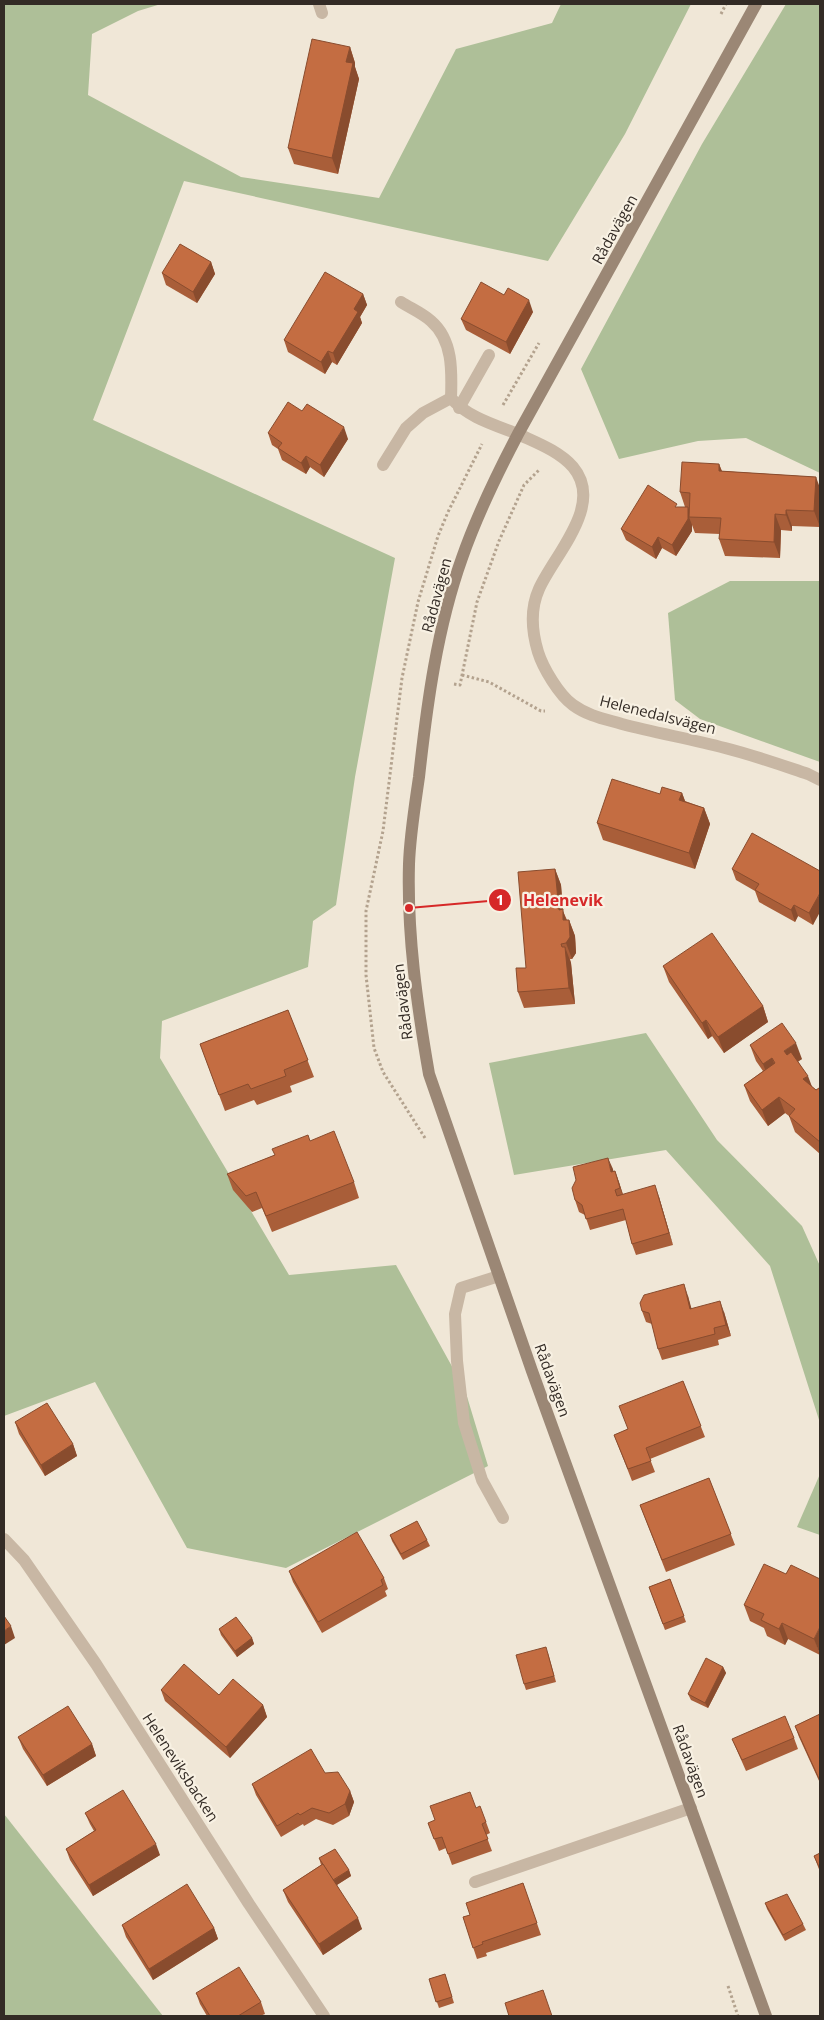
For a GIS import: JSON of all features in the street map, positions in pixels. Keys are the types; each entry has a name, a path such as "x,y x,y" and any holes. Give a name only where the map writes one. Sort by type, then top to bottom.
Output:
{"street":[{"name":"Rådavägen","path":"756,4 494,479 462,559 447,609 431,682 409,862 409,908 420,1023 429,1074 499,1276 766,2016"},
{"path":"401,302 431,321 446,339 452,372 451,398 460,408 489,355"},
{"path":"384,465 406,428 423,413 451,398"},
{"name":"Helenedalsvägen","path":"460,408 561,456 573,467 582,482 583,505 574,530 538,590 532,618 541,661 556,686 572,704 592,716 672,737 726,748 808,774 820,780"},
{"path":"499,1276 461,1288 455,1314 456,1361 464,1423 482,1480 503,1518"},
{"name":"Heleneviksbacken","path":"4,1539 24,1560 96,1664 249,1904 324,2016"},
{"path":"475,1882 691,1808"}],"path":[{"path":"448,512 492,424"},
{"path":"431,682 460,685 477,602 506,525 524,485 536,472 561,456"},
{"path":"462,675 489,682 541,711 558,710 572,704"}],"green space":[{"path":"4,4 161,4 138,11 92,34 88,95 241,177 379,198 456,49 552,23 561,4 691,4 625,134 548,261 184,181 93,420 395,558 355,777 336,905 313,921 308,967 162,1021 160,1058 289,1275 396,1265 465,1390 488,1466 286,1568 187,1548 95,1382 4,1416"},
{"path":"786,4 820,4 820,473 746,438 698,441 619,459 581,369 702,144"},
{"path":"730,581 820,581 820,762 700,719 675,700 668,613"},
{"path":"646,1033 717,1140 802,1226 820,1266 820,1423 770,1266 666,1150 514,1175 489,1063"},
{"path":"820,1474 820,1535 797,1527"},
{"path":"4,1814 163,2016 4,2016"}],"building":[{"path":"312,39 350,47 346,62 353,63 332,158 288,148"},
{"path":"180,244 211,262 193,292 162,273"},
{"path":"325,272 363,294 354,309 358,312 333,353 328,351 321,362 284,340"},
{"path":"481,282 504,295 508,288 529,300 506,342 461,319"},
{"path":"288,402 302,411 307,404 344,427 320,465 306,456 301,463 278,448 282,443 268,433"},
{"path":"682,462 719,464 719,471 816,477 814,511 786,510 786,515 775,514 774,542 719,539 721,518 689,517 690,493 680,492"},
{"path":"648,485 677,504 675,507 688,507 688,519 672,545 658,537 652,547 621,529"},
{"path":"612,779 660,794 662,787 682,793 679,800 704,808 689,853 597,823"},
{"path":"752,833 820,871 820,893 809,913 794,905 791,910 755,890 759,884 732,869"},
{"path":"555,869 559,910 563,909 563,920 569,920 570,937 566,943 561,944 562,947 565,947 569,988 518,992 516,968 526,968 518,872"},
{"path":"712,933 763,1006 718,1037 706,1020 702,1023 663,966"},
{"path":"288,1010 308,1060 284,1070 286,1076 251,1089 248,1084 219,1095 200,1044"},
{"path":"782,1023 796,1043 784,1051 787,1055 791,1052 808,1076 803,1079 816,1090 820,1089 820,1142 789,1116 795,1109 779,1097 762,1110 744,1085 775,1063 772,1058 763,1064 750,1045"},
{"path":"334,1131 354,1182 266,1216 256,1192 246,1196 227,1174 275,1155 272,1149 308,1135 310,1141"},
{"path":"608,1158 611,1172 615,1171 620,1188 615,1190 617,1196 655,1185 669,1233 632,1244 623,1209 586,1219 582,1205 575,1200 572,1188 576,1180 573,1167"},
{"path":"684,1284 690,1309 720,1301 726,1325 714,1328 715,1334 658,1349 649,1313 642,1311 640,1303 644,1295"},
{"path":"683,1381 701,1426 646,1448 651,1461 628,1469 614,1435 628,1429 619,1406"},
{"path":"47,1403 73,1444 41,1465 15,1422"},
{"path":"709,1478 731,1534 662,1560 640,1505"},
{"path":"417,1521 427,1540 401,1554 390,1535"},
{"path":"357,1532 384,1578 381,1580 383,1585 318,1622 289,1571"},
{"path":"764,1564 786,1574 791,1565 820,1579 820,1627 814,1639 782,1623 779,1629 761,1620 764,1614 744,1605"},
{"path":"670,1579 684,1616 663,1624 649,1587"},
{"path":"4,1616 11,1626 4,1631"},
{"path":"236,1617 252,1638 235,1651 219,1629"},
{"path":"546,1647 554,1676 524,1684 516,1655"},
{"path":"706,1658 723,1667 705,1703 688,1694"},
{"path":"184,1664 219,1695 233,1679 263,1705 226,1747 161,1690"},
{"path":"68,1706 92,1744 43,1775 18,1737"},
{"path":"820,1714 820,1781 795,1726"},
{"path":"785,1716 794,1738 742,1760 732,1739"},
{"path":"311,1749 325,1773 338,1772 350,1791 345,1804 329,1813 312,1808 300,1815 298,1813 277,1826 252,1784"},
{"path":"123,1790 156,1844 89,1885 66,1849 96,1830 85,1813"},
{"path":"470,1792 476,1808 480,1806 486,1822 482,1824 488,1839 448,1854 442,1837 434,1839 428,1823 435,1820 430,1806"},
{"path":"335,1849 349,1870 333,1880 319,1858"},
{"path":"820,1853 820,1869 814,1856"},
{"path":"323,1864 358,1918 319,1944 283,1890"},
{"path":"523,1883 537,1923 482,1942 483,1944 473,1948 463,1917 470,1915 466,1903"},
{"path":"187,1884 214,1928 149,1969 122,1925"},
{"path":"787,1894 803,1924 783,1935 765,1903"},
{"path":"239,1967 261,2002 238,2016 210,2016 196,1993"},
{"path":"445,1974 452,1997 436,2002 429,1979"},
{"path":"543,1990 552,2016 509,2016 505,2003"}],"place":[{"name":"Helenevik","path":"409,908"}]}
